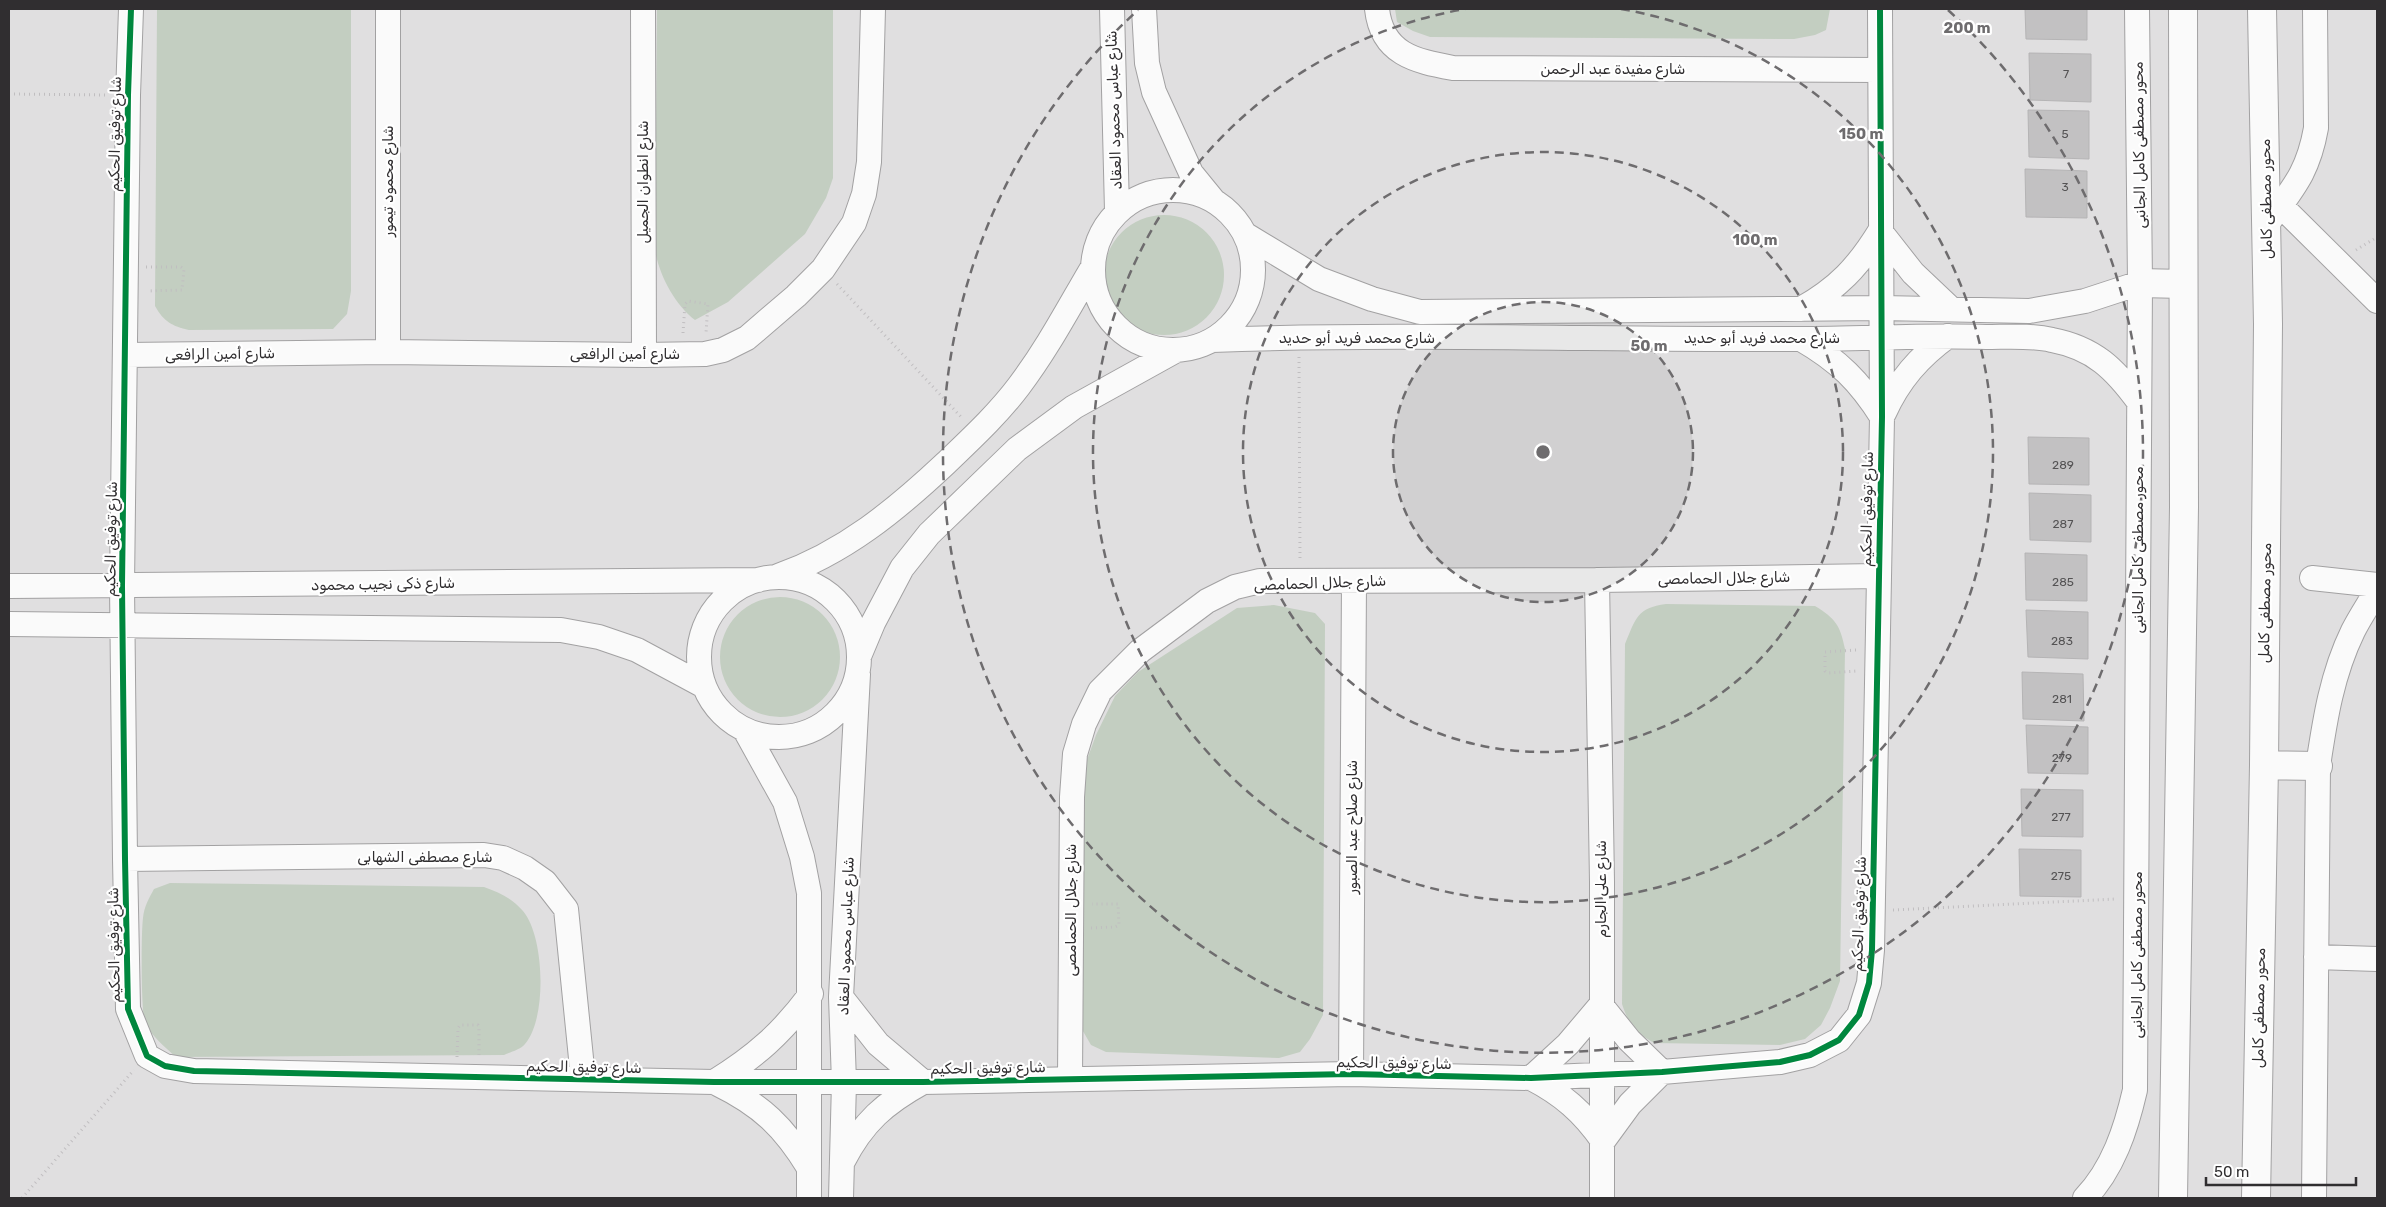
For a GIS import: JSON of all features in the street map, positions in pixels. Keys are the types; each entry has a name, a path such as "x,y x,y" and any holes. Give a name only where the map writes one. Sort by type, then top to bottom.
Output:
{"main road":[{"path":"2173,1198 2184,507 2183,9"},
{"name":"محور مصطفى كامل","path":"2256,1198 2272,207 2262,9"},
{"path":"2140,283 2183,284"},
{"path":"2264,765 2318,766"}],"street":[{"name":"شارع توفيق الحكيم","path":"131,9 128,95 122,586 125,859 128,1009 147,1056 165,1066 194,1071 714,1082 923,1082 1351,1074 1530,1078 1662,1072 1780,1062 1810,1054 1839,1040 1860,1015 1869,983 1872,950 1882,417 1880,9"},
{"name":"شارع محمود تيمور","path":"388,9 388,352"},
{"name":"شارع انطوان الجميل","path":"643,9 644,355"},
{"name":"شارع أمين الرافعى","path":"126,355 388,352 682,355 705,354 723,350 747,338 769,321 823,269 854,223 864,194 869,162 873,9"},
{"name":"شارع عباس محمود العقاد","path":"1112,9 1117,211"},
{"path":"1144,9 1147,63 1154,92 1192,173 1213,200"},
{"name":"شارع مفيدة عبد الرحمن","path":"1376,9 1378,22 1389,44 1404,54 1427,63 1453,68 1879,70"},
{"name":"محور مصطفى كامل الجانبى","path":"2085,1198 2114,1154 2126,1128 2135,1090 2140,283 2137,9"},
{"path":"2315,9 2314,137 2307,165 2298,182 2272,207 2377,301"},
{"path":"766,578 796,578 816,585 834,598 847,614 856,633 859,664 852,693 841,710 825,723 806,733 786,737 764,736 744,730 727,718 713,704 704,686 699,666 699,648 704,629 713,612 726,597 741,586 766,578 803,567 840,548 875,525 907,499 993,418 1019,386 1043,351 1091,270 1095,247 1104,227 1117,211 1134,199 1153,192 1174,190 1194,192 1213,200 1226,209 1246,235 1252,254 1254,274 1250,294 1242,312 1229,328 1212,340 1194,348 1175,351 1149,347 1126,336 1107,318 1096,295 1091,270"},
{"path":"1799,310 1824,296 1846,277 1865,256 1880,231 1913,273 1952,310"},
{"name":"شارع محمد فريد أبو حديد","path":"1246,235 1319,279 1372,299 1420,312 1882,308 2029,311 2085,302 2140,283"},
{"path":"1882,417 1893,393 1908,371 1927,351 1948,336"},
{"name":"شارع محمد فريد أبو حديد","path":"1212,340 1299,337 1801,339 1948,336 2052,340 2081,349 2101,360 2118,374 2139,402"},
{"path":"1801,339 1826,353 1848,371 1867,393 1882,417"},
{"name":"شارع عباس محمود العقاد","path":"841,1198 844,1082 842,997 859,664 873,623 902,568 929,534 1017,449 1074,407 1175,351"},
{"name":"شارع جلال الحمامصى","path":"1070,1078 1072,796 1075,754 1084,724 1100,692 1140,651 1207,601 1235,587 1260,581 1597,580 1878,576"},
{"name":"شارع ذكى نجيب محمود","path":"9,586 766,578"},
{"path":"2312,578 2377,585"},
{"name":"شارع على الجارم","path":"1597,580 1602,882 1602,1198"},
{"name":"شارع صلاح عبد الصبور","path":"1351,1074 1354,581"},
{"path":"2314,1198 2318,766 2326,710 2337,670 2354,630 2377,590"},
{"path":"9,624 560,630 599,637 637,650 704,686"},
{"path":"744,730 785,802 802,857 809,893 811,1081 809,1198"},
{"name":"شارع مصطفى الشهابى","path":"125,859 484,855 503,858 525,868 545,882 566,909 583,1078"},
{"path":"2316,958 2377,959"},
{"path":"714,1082 742,1065 768,1044 791,1021 810,994"},
{"path":"841,1166 854,1139 873,1116 896,1096 923,1082 878,1044 842,997"},
{"path":"1601,1005 1629,1040 1662,1072 1630,1104 1603,1141 1589,1121 1572,1103 1552,1089 1530,1078 1568,1044 1601,1005"},
{"path":"714,1082 744,1097 770,1116 792,1140 809,1168"}],"path":[{"path":"9,94 128,95"},
{"path":"126,267 181,267 184,269 182,290 127,292"},
{"path":"823,269 976,434"},
{"path":"682,355 685,304 688,301 708,304 705,354"},
{"path":"1299,337 1300,582"},
{"path":"1827,650 1877,660 1828,673 1825,671 1825,652 1827,650"},
{"path":"1872,911 2137,898"},
{"path":"1070,928 1115,927 1120,925 1118,904 1071,904"},
{"path":"478,1025 480,1030 468,1078 458,1026 478,1025"},
{"path":"22,1198 147,1056"}],"green space":[{"path":"157,9 351,9 351,291 347,314 333,329 189,330 169,323 155,306"},
{"path":"657,9 833,9 833,178 826,198 805,234 728,302 695,320 681,306 669,289 660,269 655,250"},
{"path":"1395,9 1830,9 1826,30 1815,35 1794,39 1430,37 1413,31 1397,22"},
{"path":"1164,215 1187,219 1207,232 1220,252 1224,275 1220,298 1207,318 1187,331 1164,335 1141,331 1121,318 1108,298 1104,275 1108,252 1121,232 1141,219"},
{"path":"780,597 792,598 803,602 813,607 822,615 830,624 835,634 839,645 839,669 835,680 830,690 822,699 813,707 803,712 792,716 780,717 768,716 757,712 747,707 738,699 730,690 725,680 721,669 720,657 721,645 725,634 730,624 738,615 747,607 757,602 768,598"},
{"path":"1666,604 1815,606 1836,623 1841,634 1845,649 1840,981 1830,1008 1821,1025 1805,1039 1780,1045 1654,1043 1634,1027 1627,1017 1622,1004 1625,644 1635,621 1643,612 1649,608"},
{"path":"1274,605 1315,613 1325,624 1323,1015 1310,1039 1300,1052 1279,1058 1106,1052 1091,1045 1080,1026 1084,768 1096,735 1115,696 1138,672 1237,608"},
{"path":"170,883 484,887 495,891 519,906 530,923 536,939 539,958 540,998 532,1032 523,1046 504,1055 176,1057 155,1037 145,1022 142,989 144,910 154,889"}],"building":[{"path":"2025,9 2087,9 2087,40 2026,39"},
{"path":"2029,53 2091,54 2091,102 2030,100"},
{"path":"2028,110 2089,111 2089,159 2029,157"},
{"path":"2025,169 2087,171 2087,218 2026,217"},
{"path":"2028,437 2089,438 2089,485 2029,484"},
{"path":"2029,493 2091,495 2091,542 2030,540"},
{"path":"2025,553 2087,555 2087,601 2026,600"},
{"path":"2026,610 2088,612 2088,659 2028,657"},
{"path":"2022,672 2083,674 2084,721 2023,719"},
{"path":"2026,725 2088,727 2088,774 2028,773"},
{"path":"2021,789 2083,790 2083,837 2022,836"},
{"path":"2019,849 2081,850 2081,897 2020,896"}],"cycle path":[{"path":"131,9 128,95 122,586 125,859 128,1009 147,1056 165,1066 194,1071 714,1082 923,1082 1351,1074 1531,1078 1662,1072 1780,1062 1810,1055 1839,1040 1859,1015 1869,983 1872,950 1882,417 1880,9"}]}
